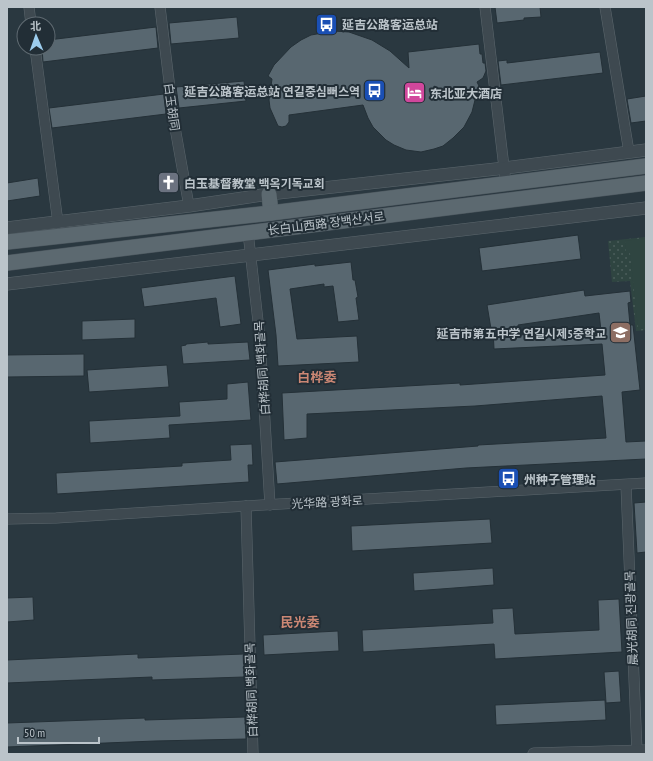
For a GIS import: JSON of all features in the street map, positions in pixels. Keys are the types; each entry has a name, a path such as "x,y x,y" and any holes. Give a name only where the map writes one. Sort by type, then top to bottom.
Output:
{"main road":[{"name":"长白山西路 장백산서로","path":"7,242 271,213 646,166"},
{"name":"长白山西路 장백산서로","path":"7,263 646,183"},
{"path":"269,194 271,213"}],"street":[{"name":"白玉胡同","path":"160,7 174,122 189,206"},
{"path":"485,7 506,184"},
{"path":"605,7 630,152"},
{"path":"35,56 58,223"},
{"path":"7,228 189,206 269,194 505,168 646,150"},
{"path":"7,284 646,208"},
{"name":"白桦胡同 백화골목","path":"248,232 260,339 270,505"},
{"name":"光华路 광화로","path":"7,519 64,518 646,483"},
{"name":"晨光胡同 진광골목","path":"626,485 642,751"},
{"name":"白桦胡同 백화골목","path":"246,506 253,754"},
{"path":"534,754 642,751"}],"green space":[{"path":"646,237 646,330 636,331 630,281 612,282 608,241"},
{"path":"646,238 646,327 638,328 630,253 626,253 625,241"}],"building":[{"path":"495,7 540,7 541,17 524,18 524,20 497,23"},
{"path":"237,17 239,38 171,44 169,23"},
{"path":"156,27 158,48 43,62 43,56 56,56 56,39"},
{"name":"延吉公路客运总站 연길중심뻐스역","path":"334,31 349,32 372,40 390,51 409,68 408,52 479,44 480,54 482,54 486,71 483,78 477,82 480,92 476,96 472,112 464,127 443,146 421,152 406,150 386,140 373,127 363,105 289,115 289,122 286,126 278,126 270,108 269,100 272,79 268,76 274,65 291,47 301,40 311,35"},
{"path":"600,52 603,73 501,85 498,61 507,60 507,63"},
{"path":"244,81 246,101 179,108 176,87"},
{"path":"164,94 166,114 52,128 49,108"},
{"path":"646,96 646,121 631,123 627,99"},
{"path":"38,178 40,196 7,201 7,183"},
{"path":"578,235 581,259 482,271 479,248"},
{"path":"351,262 353,280 355,280 358,297 356,298 359,320 338,322 333,286 324,287 324,284 290,289 297,339 357,336 359,362 278,366 276,335 268,270 315,264 315,266"},
{"path":"235,276 241,324 220,327 216,298 144,307 141,288"},
{"path":"584,290 585,296 630,291 631,302 628,303 630,325 633,325 640,390 622,392 626,442 646,441 646,459 466,468 277,484 275,462 478,445 606,438 602,396 475,406 307,414 307,438 284,440 282,393 460,383 460,385 605,375 602,344 494,349 493,329 491,329 487,305","holes":["599,313 601,331 519,335 518,325"]},
{"path":"135,319 135,338 82,340 82,321"},
{"path":"208,342 208,344 248,342 250,360 183,364 181,346 186,344"},
{"path":"84,354 84,376 7,377 7,355"},
{"path":"167,365 169,387 89,392 87,370"},
{"path":"248,382 251,420 169,425 170,438 90,443 89,421 180,416 179,402 227,399 227,384"},
{"path":"252,444 253,465 248,465 249,482 57,494 56,473 182,466 182,463 231,460 230,445"},
{"path":"646,502 646,552 637,553 634,503"},
{"path":"490,519 492,543 352,551 351,526"},
{"path":"493,568 494,585 414,591 413,573"},
{"path":"33,597 34,620 7,622 7,598"},
{"path":"619,599 622,652 495,659 494,644 363,652 362,630 493,623 492,609 513,608 515,634 599,630 598,600"},
{"path":"338,631 339,651 264,655 263,635"},
{"path":"138,654 138,658 244,654 244,677 152,680 152,677 7,683 7,660"},
{"path":"619,671 621,702 606,703 604,672"},
{"path":"605,700 606,720 496,725 495,705"},
{"path":"245,717 246,739 7,747 7,723 145,718 145,720"}],"place":[{"name":"延吉公路客运总站","path":"326,24"},
{"name":"延吉公路客运总站 연길중심뻐스역","path":"375,91"},
{"name":"东北亚大酒店","path":"415,93"},
{"name":"白玉基督教堂 백옥기독교회","path":"168,183"},
{"name":"延吉市第五中学 연길시제5중학교","path":"621,333"},
{"name":"州种子管理站","path":"509,479"}],"district":[{"name":"白桦委","path":"317,377"},
{"name":"民光委","path":"300,622"}]}
